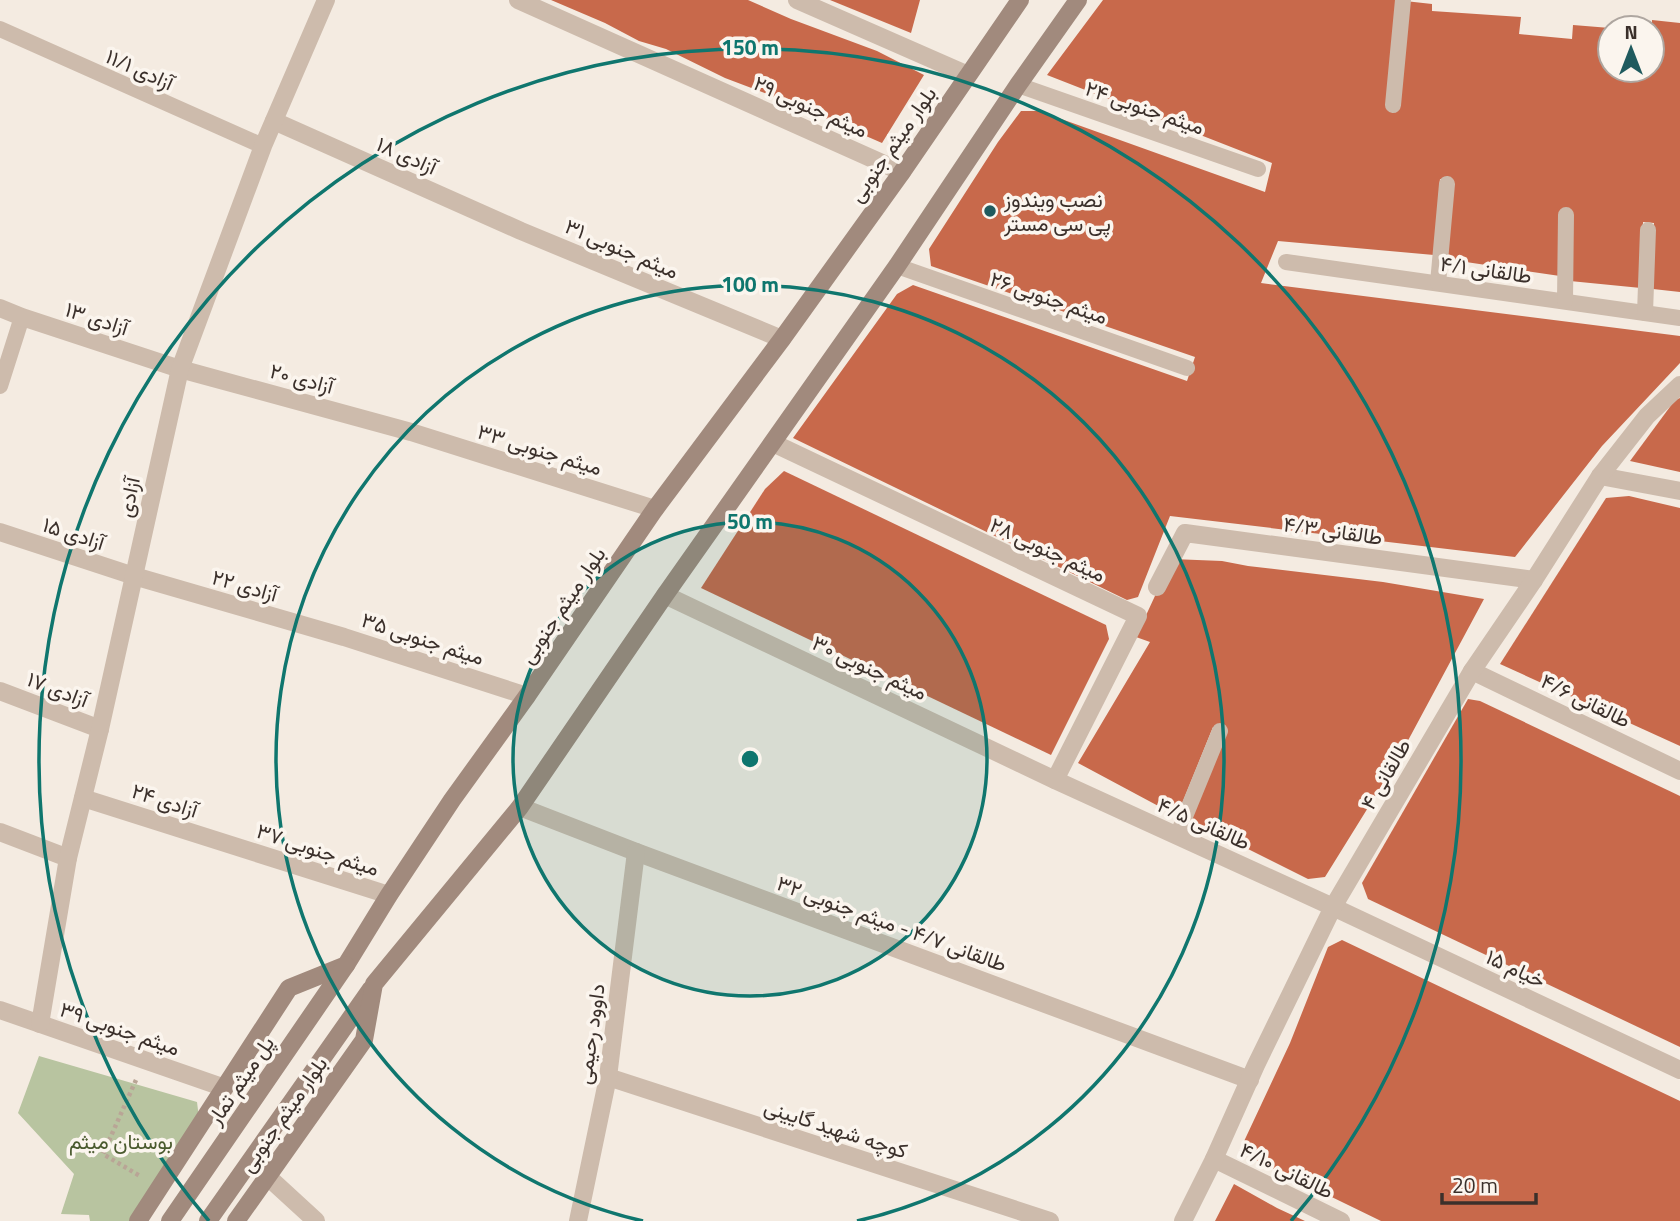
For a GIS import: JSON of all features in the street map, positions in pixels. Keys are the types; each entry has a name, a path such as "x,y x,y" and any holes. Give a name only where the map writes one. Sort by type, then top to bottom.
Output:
{"main road":[{"name":"بلوار میثم جنوبی","path":"346,965 452,800 656,509 782,340 902,172 1020,0"},
{"name":"بلوار میثم جنوبی","path":"236,1221 364,1040 374,984 520,807 897,266 1078,0"},
{"path":"138,1221 289,988 346,965"},
{"name":"پل میثم تمار","path":"170,1221 346,965"},
{"path":"208,1221 374,984"}],"street":[{"name":"آزادی","path":"40,1024 68,858 100,729 180,369 263,146 326,0"},
{"name":"میثم جنوبی ۲۹","path":"518,0 902,172"},
{"path":"797,0 968,75"},
{"name":"آزادی ۱۸","path":"274,121 521,231"},
{"name":"میثم جنوبی ۳۱","path":"521,231 782,340"},
{"name":"آزادی ۱۳","path":"0,308 180,369"},
{"name":"آزادی ۲۰","path":"180,369 411,432"},
{"name":"طالقانی ۴","path":"1183,1221 1333,906 1472,671 1600,476 1647,416 1680,384"},
{"name":"میثم جنوبی ۳۳","path":"411,432 656,509"},
{"name":"میثم جنوبی ۲۸","path":"773,443 1138,616 1055,780"},
{"path":"1600,476 1680,491"},
{"name":"آزادی ۱۵","path":"0,532 134,576"},
{"name":"طالقانی ۴/۳","path":"1157,587 1185,533 1534,580"},
{"name":"آزادی ۲۲","path":"134,576 344,637"},
{"name":"میثم جنوبی ۳۰","path":"666,595 1055,780"},
{"name":"میثم جنوبی ۳۵","path":"344,637 527,696"},
{"name":"طالقانی ۴/۶","path":"1472,671 1680,771"},
{"name":"آزادی ۱۷","path":"0,691 100,729"},
{"name":"طالقانی ۴/۵","path":"1055,780 1333,906"},
{"name":"آزادی ۲۴","path":"83,798 233,846"},
{"name":"طالقانی ۴/۷ - میثم جنوبی ۳۲","path":"520,807 1250,1080"},
{"path":"0,832 68,858"},
{"name":"میثم جنوبی ۳۷","path":"233,846 389,895"},
{"name":"داوود رحیمی","path":"578,1221 608,1077 636,852"},
{"name":"خیام ۱۵","path":"1333,906 1680,1070"},
{"name":"میثم جنوبی ۳۹","path":"0,1010 225,1088"},
{"name":"کوچه شهید گایینی","path":"608,1077 1049,1221"},
{"name":"طالقانی ۴/۱۰","path":"1214,1159 1341,1221"},
{"path":"267,1176 316,1221"}],"lane":[{"path":"1393,105 1404,0"},
{"name":"آزادی ۱۱/۱","path":"0,29 263,146"},
{"name":"میثم جنوبی ۲۴","path":"1018,85 1258,169"},
{"path":"1438,283 1447,184"},
{"path":"1565,301 1566,215"},
{"path":"1646,313 1648,230"},
{"name":"طالقانی ۴/۱","path":"1286,262 1680,318"},
{"name":"میثم جنوبی ۲۶","path":"897,266 1186,368"},
{"path":"0,387 22,317"},
{"path":"1177,836 1220,731"}],"path":[{"path":"145,1060 103,1154 160,1188"}],"green space":[{"name":"بوستان میثم","path":"39,1056 197,1102 200,1126 130,1221 90,1221 89,1215 61,1214 74,1174 18,1113"}],"building":[{"path":"551,0 748,0 877,51 924,75 882,143 725,78 666,49 639,41"},
{"path":"830,0 920,0 911,33"},
{"path":"1103,0 1396,0 1432,4 1432,11 1521,17 1519,34 1572,39 1573,25 1596,27 1596,84 1666,84 1666,22 1680,23 1680,292 1653,289 1654,223 1643,222 1641,288 1570,281 1560,276 1446,259 1452,180 1440,179 1434,255 1278,241 1261,283 1680,336 1680,363 1602,446 1515,557 1170,516 1138,597 1127,600 793,438 897,294 913,285 1187,381 1195,357 931,266 929,249 1021,111 1039,111 1265,192 1272,163 1047,75"},
{"path":"1680,398 1680,472 1630,461 1675,400"},
{"path":"784,471 1106,625 1109,639 1051,755 701,588 765,489"},
{"path":"1629,496 1680,508 1680,746 1500,664 1606,498"},
{"path":"1172,559 1222,561 1383,582 1484,599 1397,761 1325,877 1308,879 1190,820 1224,733 1213,727 1177,816 1078,763 1150,642 1136,637"},
{"path":"1468,699 1480,701 1680,796 1680,1047 1368,899 1362,883"},
{"path":"1342,940 1680,1101 1680,1221 1381,1221 1239,1152 1290,1043 1328,947"},
{"path":"1234,1184 1277,1208 1305,1221 1215,1221"}],"place":[{"name":"نصب ویندوز پی سی مستر","path":"990,211"}]}
